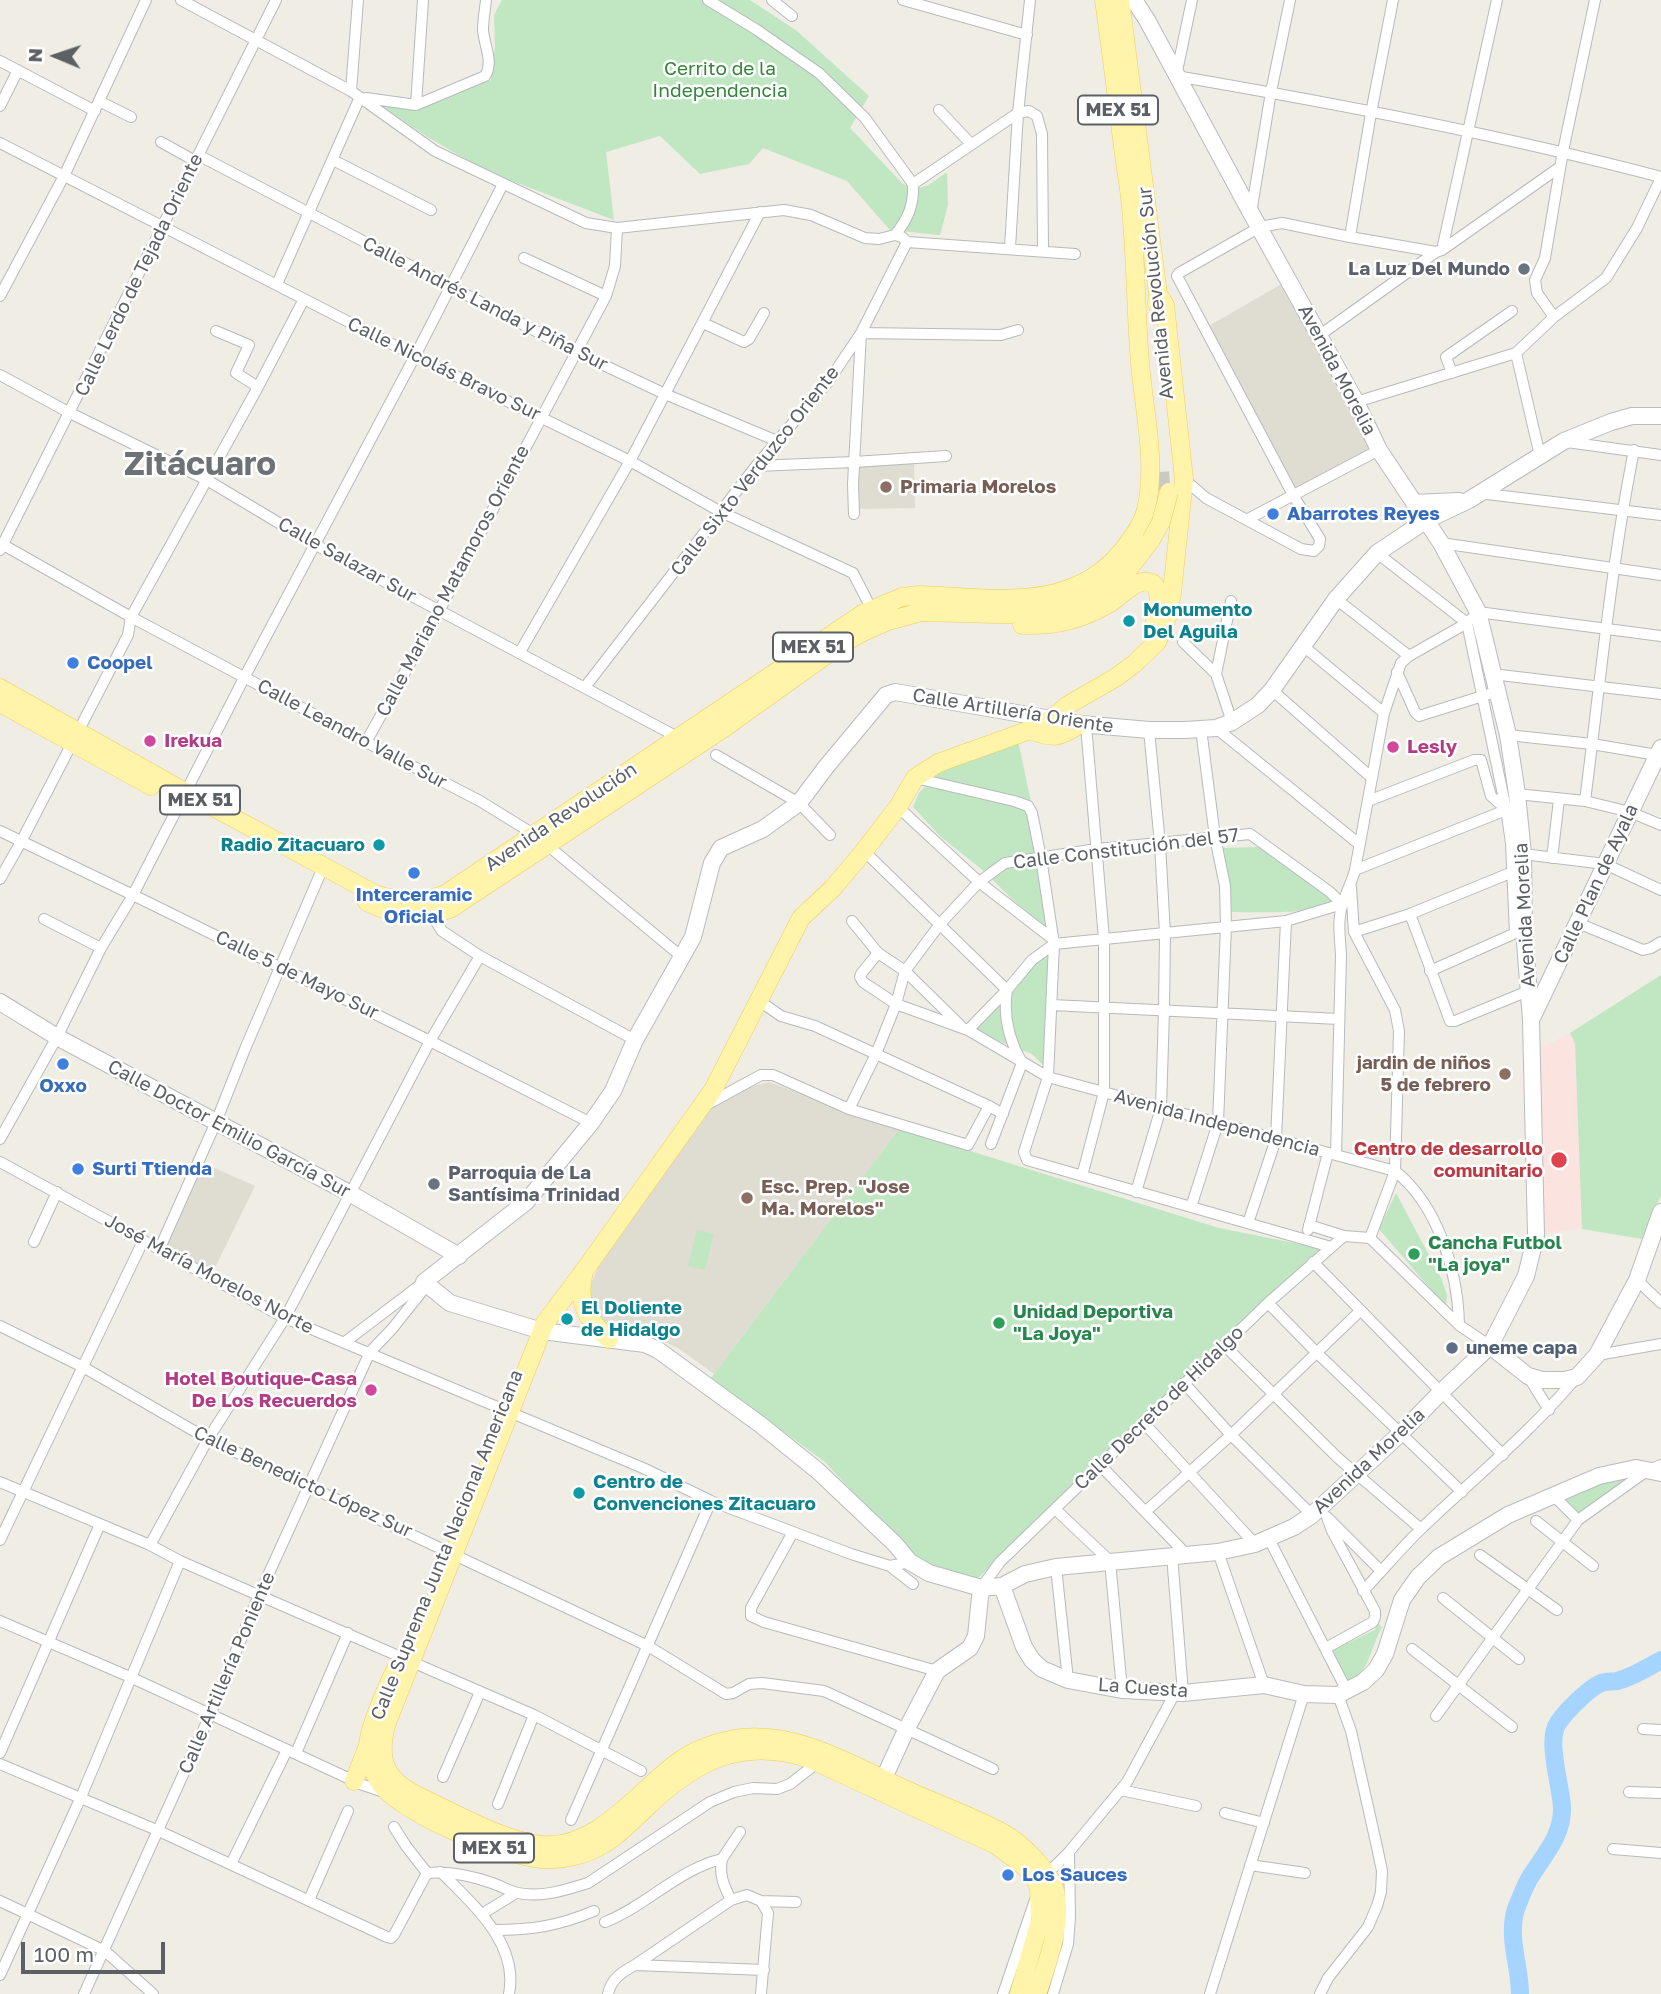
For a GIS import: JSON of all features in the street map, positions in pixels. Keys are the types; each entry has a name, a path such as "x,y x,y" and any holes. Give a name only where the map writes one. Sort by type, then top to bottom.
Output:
{"main road":[{"name":"Avenida Revolución Sur","path":"1104,0 1132,219 1133,270 1150,481 1145,514 1122,552"},
{"name":"Avenida Revolución Sur","path":"1120,0 1158,294 1156,312 1171,456 1170,492 1158,536 1124,575"},
{"name":"MEX 51","path":"1132,219 1139,244 1160,472"},
{"path":"1158,294 1165,305 1184,479"},
{"name":"MEX 51","path":"541,1327 715,1087 801,918 833,888 864,851 898,807 915,778 937,763 1030,730 1051,719 1068,705 1115,678 1157,642 1167,618 1172,593 1184,479"},
{"name":"MEX 51","path":"1119,664 1124,664 1134,657 1151,640 1160,623 1166,603 1167,568 1158,536"},
{"name":"Avenida Revolución","path":"541,840 678,737 864,613 902,597 920,595 1032,598 1055,594 1080,585 1100,573 1122,552"},
{"name":"Avenida Revolución","path":"0,703 74,737 323,871 375,894 431,907 447,893 541,840 724,728 840,645 872,627 930,611 1035,615 1080,603 1124,575"},
{"path":"911,616 921,620 1061,624 1110,603 1139,582 1154,584 1158,589 1158,608 1150,632 1119,664 1068,705"},
{"name":"Avenida Revolución","path":"0,688 74,737"},
{"path":"1030,730 1046,737 1065,734 1083,724"},
{"path":"584,1271 580,1286 582,1303 594,1326 609,1339"},
{"name":"Calle Suprema Junta Nacional Americana","path":"541,1327 505,1409 405,1660 374,1720 368,1746 377,1779 397,1792 522,1841 542,1845 573,1843 620,1812 679,1761 721,1742 762,1737 784,1739 833,1756 881,1786 996,1845 1055,1890 1057,1915 1037,1994"},
{"name":"Calle Suprema Junta Nacional Americana","path":"405,1660 382,1746 385,1767 397,1792 415,1812 492,1847 514,1854 543,1859 593,1850 609,1841 667,1788 717,1757 742,1751 796,1754 881,1786"},
{"path":"354,1781 368,1746"},
{"path":"1019,1994 1040,1920 1044,1879"}],"street":[{"path":"0,296 64,176 146,0"},
{"path":"181,0 356,94 435,150 586,223 617,228 784,210 811,215 865,238 879,239 895,235 907,242 1074,254"},
{"name":"Calle Lerdo de Tejada Oriente","path":"1,546 276,0"},
{"path":"277,284 333,160 356,94 358,0"},
{"path":"416,105 424,0"},
{"path":"356,94 416,105 485,76 489,71 483,30 486,0"},
{"path":"708,0 819,73 865,118 913,184 907,220 895,235"},
{"path":"772,0 792,16"},
{"path":"903,0 1027,36"},
{"path":"1010,248 1018,113 1030,0"},
{"name":"Avenida Morelia","path":"1002,1586 1025,1574 1056,1567 1218,1552 1262,1542 1320,1513 1356,1474 1490,1346 1526,1276 1536,1235 1531,1020 1520,931 1519,865 1507,735 1490,694 1492,674 1441,543 1379,450 1320,335 1134,0"},
{"path":"1192,0 1176,76 1467,131 1563,152 1661,178 1637,228 1606,278 1554,317 1516,353 1356,402"},
{"path":"1255,220 1271,92 1290,0"},
{"path":"1350,237 1393,0"},
{"path":"1438,251 1496,0"},
{"path":"1554,317 1537,293 1535,280 1545,258 1560,167 1595,0"},
{"path":"0,61 97,106 131,117"},
{"path":"0,106 18,70"},
{"path":"939,110 971,144"},
{"path":"913,184 1018,113 1029,111 1037,116 1042,135 1043,250"},
{"name":"Calle Andrés Landa y Piña Sur","path":"162,142 309,214 576,352 665,394 776,441"},
{"name":"Calle Nicolás Bravo Sur","path":"0,143 415,356 630,461 721,512 853,573 872,610"},
{"path":"333,160 432,211"},
{"path":"1320,335 1560,167"},
{"path":"0,1139 57,1037 101,948 133,895 503,184"},
{"path":"520,652 630,461 760,212"},
{"path":"1184,479 1206,498 1301,549 1314,551 1319,546 1320,539 1293,495 1177,276 1179,273 1255,220 1438,251"},
{"name":"Calle Mariano Matamoros Oriente","path":"366,742 439,611 606,296 615,266 617,228"},
{"name":"Calle Sixto Verduzco Oriente","path":"585,687 756,466 828,382 862,333 907,242"},
{"path":"524,258 606,296"},
{"path":"0,879 128,635 131,617 258,387 303,299"},
{"path":"1452,373 1446,357 1512,311"},
{"path":"704,323 744,342 749,339 764,313"},
{"path":"854,514 854,462 862,333 1001,335 1017,330"},
{"path":"216,331 249,345 236,373 258,387"},
{"path":"1516,353 1540,456"},
{"name":"Calle Salazar Sur","path":"0,375 207,480 314,544 695,746"},
{"name":"Calle Artillería Oriente","path":"370,1352 392,1329 427,1282 526,1202 591,1123 613,1091 635,1040 695,930 712,863 721,848 763,829 799,803 886,695 891,692 1083,724 1149,730 1208,729 1232,722 1258,705 1272,690 1336,599 1377,554 1425,521 1474,497 1564,441 1632,416 1661,416"},
{"path":"1564,441 1661,455"},
{"path":"1248,519 1379,450"},
{"path":"1585,801 1605,628 1634,450"},
{"path":"756,466 946,456"},
{"path":"1414,503 1474,497 1661,515"},
{"path":"1441,543 1661,575"},
{"name":"Calle Leandro Valle Sur","path":"1,546 244,678 480,801 541,840 682,957"},
{"path":"1377,554 1472,617 1605,628 1661,636"},
{"path":"1336,599 1409,656"},
{"path":"1216,674 1231,601"},
{"path":"1305,1240 1332,1154 1341,955 1339,925 1342,904 1355,870 1384,713 1401,663 1472,617"},
{"path":"1472,617 1514,803"},
{"path":"1183,642 1216,674 1232,722"},
{"path":"1302,645 1384,713"},
{"path":"1397,672 1419,716 1490,694"},
{"path":"1492,674 1661,694"},
{"path":"1272,690 1372,778"},
{"path":"1082,1176 1104,1092 1104,939 1083,724"},
{"path":"1191,1207 1218,1123 1226,926 1225,886 1215,837 1208,729"},
{"path":"1208,729 1359,844"},
{"path":"1136,1192 1161,1108 1164,1010 1166,934 1149,730"},
{"path":"1507,735 1659,754"},
{"name":"Calle Plan de Ayala","path":"1531,1020 1659,754"},
{"path":"716,755 799,803 830,835"},
{"path":"1368,802 1474,760 1481,760 1492,796 1514,803"},
{"path":"915,778 1014,801 1028,806 1032,813 1054,942 1048,1077 1024,1152 1027,1160 1331,1247"},
{"path":"1552,858 1559,800"},
{"path":"1355,870 1514,803 1585,801 1630,811 1661,825"},
{"path":"898,807 979,882 1054,942"},
{"name":"Calle 5 de Mayo Sur","path":"0,831 281,967 591,1123"},
{"name":"Calle Constitución del 57","path":"849,1109 876,1054 896,1004 905,971 940,924 979,882 1004,863 1097,849 1250,834 1330,892 1342,904"},
{"path":"864,851 1007,990"},
{"path":"1354,932 1410,914 1519,865 1552,858 1605,864 1661,890"},
{"path":"160,1248 323,871"},
{"path":"1351,884 1354,932 1395,1010 1399,1031 1395,1171 1370,1238"},
{"path":"966,1029 1007,990 1032,960 1054,942 1166,934 1286,920 1342,904"},
{"path":"431,907 442,931 480,956 635,1040"},
{"path":"1410,914 1450,1021 1528,991"},
{"path":"44,919 101,948"},
{"path":"852,920 878,953 905,971 966,1029"},
{"path":"1248,1223 1276,1139 1286,920"},
{"path":"1578,923 1643,950 1661,942"},
{"path":"1430,971 1520,931"},
{"path":"878,953 861,974 863,982 896,1004 966,1029"},
{"path":"150,1545 208,1439 285,1318 430,1041 480,956"},
{"path":"991,1144 1022,1063 1011,1043 1004,1008 1007,990"},
{"path":"758,1000 781,1016 815,1026 1003,1114"},
{"name":"Calle Doctor Emilio García Sur","path":"0,1002 57,1037 351,1194 459,1256"},
{"path":"1052,1005 1339,1019"},
{"name":"Avenida Independencia","path":"966,1029 1048,1077 1395,1171"},
{"path":"700,1108 766,1074 780,1077 849,1109 968,1145 989,1106"},
{"name":"José María Morelos Norte","path":"0,1162 285,1318 505,1409 711,1500 890,1566"},
{"path":"1395,1171 1409,1182 1422,1200 1440,1235 1452,1267 1459,1301 1460,1325"},
{"path":"34,1242 57,1192"},
{"path":"1363,1591 1421,1529 1549,1410 1597,1355 1637,1280 1661,1212"},
{"path":"1309,1226 1344,1236 1370,1238 1460,1325 1528,1376 1549,1410"},
{"name":"Calle Decreto de Hidalgo","path":"981,1588 1000,1562 1143,1422 1268,1303 1344,1236"},
{"path":"0,1540 143,1241"},
{"path":"1313,1262 1503,1455"},
{"path":"1637,1280 1661,1303"},
{"path":"345,1342 427,1282 450,1303 541,1327 645,1344 658,1350 761,1425 818,1471 895,1544 910,1562 929,1573 981,1588 1002,1586"},
{"path":"1268,1303 1462,1492"},
{"path":"1145,1512 1275,1394 1360,1311"},
{"name":"Calle Benedicto López Sur","path":"0,1326 83,1367 208,1439 648,1646 726,1694 749,1684 824,1692 993,1769"},
{"path":"1597,1355 1661,1344"},
{"path":"1224,1345 1356,1474 1421,1529"},
{"name":"Calle Artillería Poniente","path":"84,1994 210,1715 259,1595 370,1352"},
{"path":"1528,1376 1542,1380 1577,1377"},
{"path":"1184,1383 1231,1435 1381,1571"},
{"path":"1143,1422 1189,1473 1262,1542 1326,1648 1343,1693 1382,1871 1381,1892 1368,1927 1328,1978 1320,1994"},
{"path":"1003,1994 1044,1879 1127,1782 1179,1693 1180,1555 1145,1512 1100,1465"},
{"path":"1343,1693 1377,1670 1385,1654 1402,1600 1418,1577 1439,1557 1508,1515 1553,1495 1600,1476 1636,1468 1656,1469"},
{"path":"1436,1716 1578,1520 1656,1469"},
{"path":"0,1482 150,1545 180,1561 534,1715 641,1772"},
{"path":"1553,1495 1578,1520"},
{"path":"571,1820 711,1500"},
{"path":"1055,1509 1110,1561 1122,1690"},
{"path":"1320,1513 1375,1611 1373,1622 1326,1648"},
{"path":"1536,1521 1592,1566"},
{"path":"0,1754 100,1524"},
{"path":"793,1532 751,1608 751,1616 937,1671"},
{"path":"1218,1552 1264,1685"},
{"path":"1480,1555 1558,1610"},
{"path":"0,1975 81,1797 180,1561"},
{"path":"890,1566 910,1562"},
{"path":"890,1566 913,1584"},
{"path":"1056,1567 1068,1680"},
{"name":"La Cuesta","path":"1002,1586 1024,1647 1032,1660 1042,1669 1068,1680 1122,1690 1179,1693 1264,1685 1304,1694 1343,1693"},
{"path":"881,1786 937,1671 970,1648 976,1636 981,1588"},
{"path":"1443,1598 1519,1659"},
{"path":"0,1621 131,1677 354,1781 397,1792"},
{"path":"232,1864 291,1752 348,1633"},
{"path":"1412,1649 1512,1727"},
{"path":"443,1777 480,1692"},
{"path":"1210,1994 1304,1694"},
{"path":"498,1804 534,1715"},
{"path":"1643,1729 1661,1730"},
{"path":"427,1873 441,1872 491,1882 516,1893 531,1895 568,1890 588,1883 710,1802 753,1788 777,1789 790,1784 817,1763"},
{"path":"0,1764 159,1831 391,1938 427,1873"},
{"path":"1121,1790 1196,1806"},
{"path":"1629,1792 1661,1793"},
{"path":"309,1900 348,1811"},
{"path":"1225,1813 1264,1823"},
{"path":"394,1827 427,1873"},
{"path":"731,1900 722,1883 722,1859 740,1832"},
{"path":"1613,1849 1661,1853"},
{"path":"1052,1994 1068,1944 1069,1852"},
{"path":"605,1922 623,1915 705,1863 722,1859"},
{"path":"1250,1865 1306,1873"},
{"path":"441,1872 494,1930 511,1973 509,1994"},
{"path":"482,1914 516,1893"},
{"path":"608,1994 610,1985 622,1972 731,1900 747,1895 761,1901 796,1902"},
{"path":"0,1901 105,1951 153,1994"},
{"path":"761,1901 768,1913 761,1994"},
{"path":"494,1930 532,1930 594,1911"},
{"path":"635,1965 764,1970"}],"shaded area":[{"path":"1285,282 1374,448 1293,490 1207,327"},
{"name":"Primaria Morelos","path":"914,461 915,508 858,509 858,465"},
{"name":"Centro de desarrollo comunitario","path":"1570,1033 1575,1044 1582,1229 1541,1233 1533,1052"},
{"name":"Esc. Prep. \"Jose Ma. Morelos\"","path":"769,1082 899,1129 714,1374 681,1350 648,1333 605,1324 594,1308 589,1288 599,1266 709,1109 749,1087"},
{"path":"201,1162 255,1186 213,1272 164,1247"}],"green space":[{"name":"Cerrito de la Independencia","path":"502,0 750,0 797,31 869,96 850,128 902,183 920,188 947,172 948,205 940,235 890,230 847,181 763,148 749,164 700,174 660,136 606,152 614,220 486,171 426,136 382,106 416,109 416,105 491,80 495,46 494,15"},
{"path":"1018,741 1034,816 1050,930 940,836 913,807 919,793 939,773"},
{"path":"1260,847 1338,902 1299,911 1228,912 1220,848"},
{"path":"1053,948 1047,1069 1032,1054 976,1032 981,1021 1015,990 1036,959"},
{"path":"1661,975 1661,1196 1642,1239 1582,1229 1575,1044 1570,1033"},
{"name":"Unidad Deportiva \"La Joya\"","path":"899,1129 1219,1228 1324,1249 977,1579 946,1577 907,1551 825,1462 711,1378"},
{"name":"Cancha Futbol \"La joya\"","path":"1396,1193 1441,1278 1447,1295 1446,1307 1379,1229"},
{"path":"697,1230 714,1234 705,1270 688,1266"},
{"path":"1636,1474 1577,1516 1560,1497 1575,1490"},
{"path":"1377,1622 1382,1627 1369,1659 1360,1674 1347,1685 1333,1650 1375,1630"}],"waterway":[{"path":"1520,1994 1513,1941 1514,1920 1529,1879 1546,1854 1559,1827 1562,1807 1553,1740 1558,1723 1566,1712 1596,1686 1629,1677 1661,1660"}],"tunnel":[{"path":"1160,472 1163,511"}],"place":[{"name":"La Luz Del Mundo","path":"1524,269"},
{"name":"Primaria Morelos","path":"886,487"},
{"name":"Abarrotes Reyes","path":"1273,514"},
{"name":"Monumento Del Aguila","path":"1129,621"},
{"name":"Coopel","path":"73,663"},
{"name":"Irekua","path":"150,741"},
{"name":"Lesly","path":"1393,747"},
{"name":"Radio Zitacuaro","path":"379,845"},
{"name":"Interceramic Oficial","path":"414,873"},
{"name":"Oxxo","path":"63,1064"},
{"name":"jardin de niños 5 de febrero","path":"1505,1074"},
{"name":"Centro de desarrollo comunitario","path":"1559,1160"},
{"name":"Surti Ttienda","path":"78,1169"},
{"name":"Parroquia de La Santísima Trinidad","path":"434,1184"},
{"name":"Esc. Prep. \"Jose Ma. Morelos\"","path":"747,1198"},
{"name":"Cancha Futbol \"La joya\"","path":"1414,1254"},
{"name":"El Doliente de Hidalgo","path":"567,1319"},
{"name":"Unidad Deportiva \"La Joya\"","path":"999,1323"},
{"name":"uneme capa","path":"1452,1348"},
{"name":"Hotel Boutique-Casa De Los Recuerdos","path":"371,1390"},
{"name":"Centro de Convenciones Zitacuaro","path":"579,1493"},
{"name":"Los Sauces","path":"1008,1875"}],"district":[{"name":"Zitácuaro","path":"200,465"}]}
